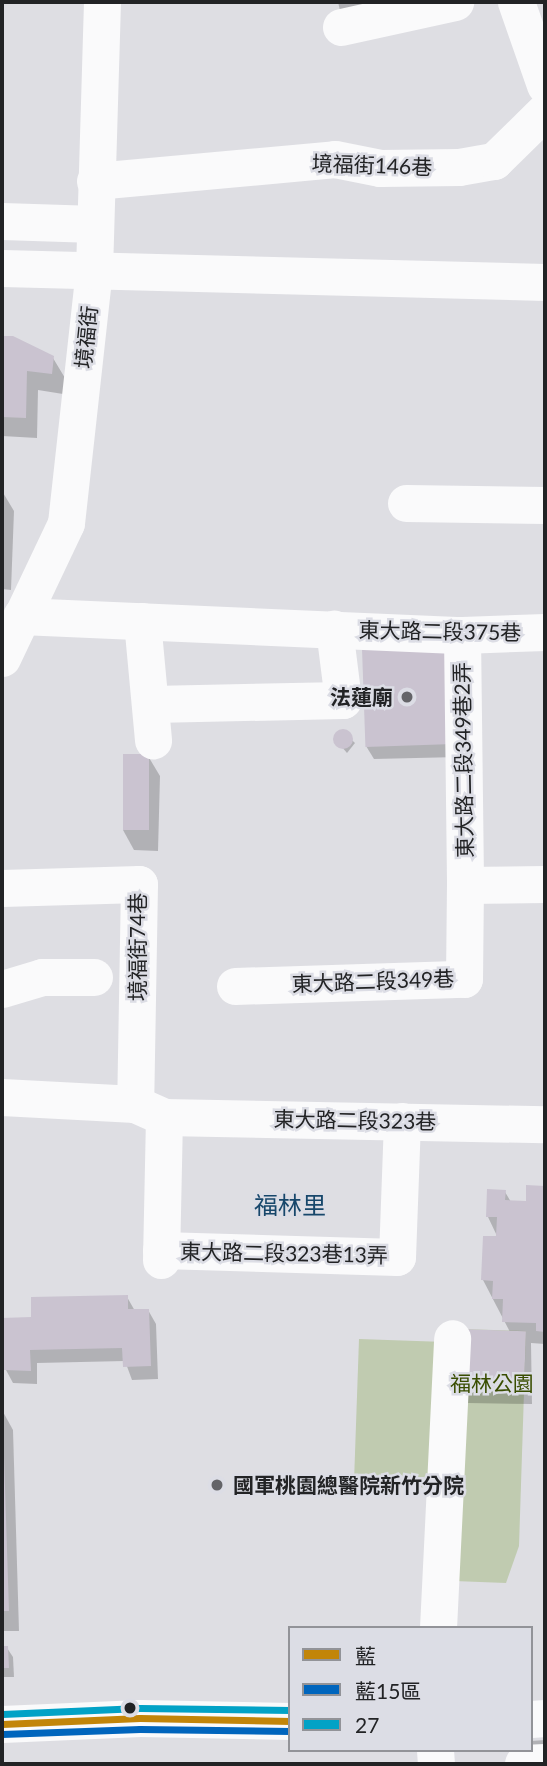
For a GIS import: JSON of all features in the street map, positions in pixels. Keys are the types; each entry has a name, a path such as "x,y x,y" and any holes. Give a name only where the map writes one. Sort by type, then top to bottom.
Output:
{"highway":[{"path":"524,1764 545,1763"}],"street":[{"name":"境福街","path":"2,658 66,523 94,271 102,2"},
{"path":"341,27 455,2"},
{"path":"516,2 545,85"},
{"name":"境福街146巷","path":"95,181 335,159 380,168 458,167 494,161 545,111"},
{"path":"2,220 95,224"},
{"path":"2,268 545,282"},
{"path":"406,503 545,505"},
{"name":"東大路二段375巷","path":"22,616 462,635 545,632"},
{"path":"142,621 152,704 153,740"},
{"name":"東大路二段375巷","path":"152,704 343,700 334,629"},
{"name":"東大路二段349巷2弄","path":"462,635 465,885"},
{"name":"境福街74巷","path":"2,888 139,884 150,1110"},
{"path":"465,885 545,884"},
{"name":"東大路二段349巷","path":"235,986 464,979 465,885"},
{"path":"2,989 42,977 94,977"},
{"name":"東大路二段323巷","path":"2,1097 150,1110 401,1121 545,1124"},
{"name":"東大路二段323巷13弄","path":"150,1110 161,1255 397,1257 401,1121"},
{"path":"438,1626 452,1338"},
{"path":"2,1724 140,1718 288,1721"}],"green space":[{"name":"福林公園","path":"460,1329 526,1331 519,1546 506,1583 454,1581"},
{"path":"359,1339 438,1342 433,1488 354,1485"}],"building":[{"path":"2,336 13,336 54,356 52,374 27,371 26,418 2,417"},
{"name":"法蓮廟","path":"450,647 453,744 365,747 362,650"},
{"path":"339,729 347,729 353,739 347,749 339,749 333,743 333,735"},
{"path":"123,754 149,754 149,830 123,830"},
{"path":"526,1185 545,1186 545,1332 536,1331 536,1323 502,1322 503,1299 492,1299 493,1281 481,1280 483,1236 496,1236 497,1217 486,1217 487,1189 506,1190 505,1200 526,1201"},
{"path":"128,1295 128,1309 149,1309 151,1366 123,1367 122,1348 30,1350 31,1371 4,1370 2,1318 31,1317 31,1297"},
{"path":"460,1329 526,1331 524,1392 458,1390"},
{"path":"4,1457 9,1611 2,1611"},
{"path":"2,1646 8,1646 9,1668 2,1668"}],"transit line":[{"name":"27","path":"2,1714 140,1708 288,1710"},
{"name":"藍","path":"2,1724 140,1718 288,1721"},
{"name":"藍15區","path":"2,1734 140,1729 288,1731"}],"place":[{"name":"法蓮廟","path":"407,697"},
{"name":"國軍桃園總醫院新竹分院","path":"217,1485"}],"district":[{"name":"福林里","path":"290,1205"}]}
